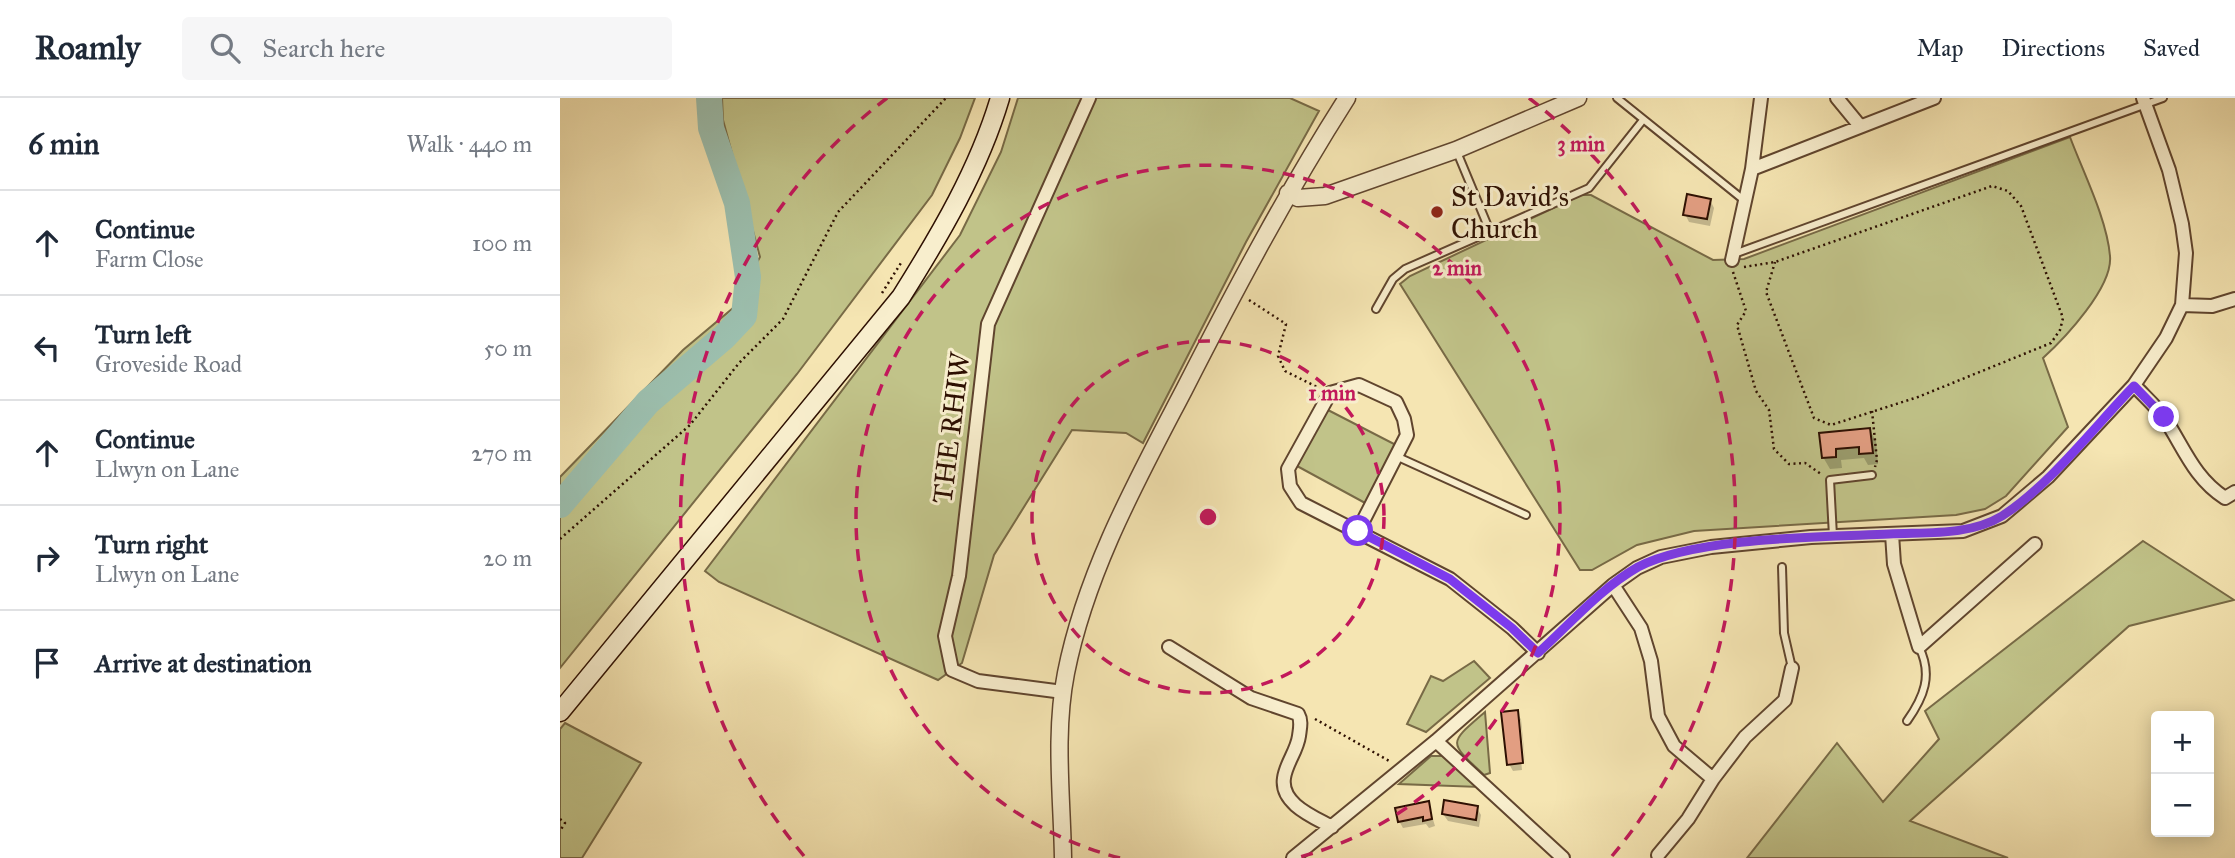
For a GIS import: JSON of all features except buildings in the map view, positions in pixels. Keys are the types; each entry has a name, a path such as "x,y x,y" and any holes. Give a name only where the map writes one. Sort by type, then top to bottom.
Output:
{"main road":[{"path":"560,712 901,297 928,254 987,142 1000,98"}],"street":[{"path":"1063,858 1059,752 1063,692 1083,609 1110,539 1235,291 1288,193 1347,98"},
{"path":"1288,193 1298,198 1325,196 1456,150 1578,98"},
{"path":"1733,257 1752,169 1760,98"},
{"path":"1837,98 1860,126"},
{"path":"1752,169 1934,98"},
{"name":"THE RHIW","path":"1063,692 978,681 952,670 945,636 959,576 988,324 1086,101"},
{"path":"1293,858 1436,741 1613,585 1661,557 1711,547 1833,536 1963,531 2002,516 2048,477 2134,386 2175,322 2182,305 2186,253 2182,224 2169,170 2144,102"},
{"path":"2182,305 2212,306 2235,299"},
{"path":"1358,531 1407,435 1404,419 1396,402 1359,386 1329,393 1288,469 1290,486 1301,503 1450,579 1512,628 1538,653"},
{"path":"2134,386 2164,417 2195,472 2210,488 2225,498 2235,492"},
{"path":"1892,534 1894,564 1919,647 2035,544"},
{"path":"1613,585 1642,628 1651,661 1658,716 1674,746 1713,779"},
{"path":"1169,646 1251,698 1298,714 1301,719 1297,751 1284,778 1286,793 1295,806 1332,828"},
{"path":"1658,855 1688,819 1713,779 1745,737 1785,700 1792,668"},
{"path":"1436,741 1563,858"}],"lane":[{"path":"1616,98 1745,201"},
{"path":"1733,257 2144,102 2163,98"},
{"path":"1376,309 1393,279 1405,270 1489,229 1588,188 1643,120"},
{"path":"1456,150 1489,229"},
{"path":"1398,457 1526,515"},
{"path":"1833,536 1830,480 1872,475"},
{"path":"1783,567 1784,633 1792,668"},
{"path":"1908,722 1923,699 1927,682 1925,659 1919,647"}],"path":[{"path":"560,539 690,425 739,363 783,319 838,212 946,98"},
{"path":"1775,262 1766,292 1814,418 1830,425 1918,397 2051,343 2060,330 2063,318 2021,205 2008,191 1992,186 1775,262 1733,269 1746,311 1737,325 1756,391 1769,410 1774,449 1789,464 1805,463 1830,480"},
{"path":"876,302 907,255"},
{"path":"1235,291 1286,324 1278,356 1285,371 1329,393"},
{"path":"1872,411 1877,460 1872,475"},
{"path":"1298,714 1311,717 1402,768"},
{"path":"560,819 565,823 560,831"}],"green space":[{"path":"722,98 975,98 960,138 932,195 797,374 560,668 560,477 683,350 733,308 760,257 723,120"},
{"path":"1018,98 1290,98 1319,111 1246,242 1143,443 1126,433 1072,430 994,555 962,663 938,680 719,582 705,571 960,235 1001,152"},
{"path":"2070,137 2104,227 2110,256 2109,268 2096,297 2086,311 2043,358 2068,427 2006,496 1985,509 1956,515 1694,531 1637,545 1592,570 1580,570 1400,284 1410,276 1581,195 1591,195 1713,260 1744,259"},
{"path":"1326,409 1396,445 1367,504 1297,466"},
{"path":"2143,541 2234,600 2129,626 1910,821 2008,858 1747,858 1837,743 1883,802 1939,739 1925,711"},
{"path":"1474,661 1490,678 1426,732 1407,724 1431,676 1443,681"},
{"path":"1485,712 1490,773 1484,775 1464,755 1457,743 1464,731"},
{"path":"565,723 641,763 582,858 560,858 560,729"},
{"path":"1431,756 1443,756 1479,787 1399,784"}],"waterway":[{"path":"560,505 648,402 724,337 744,316 748,277 737,203 711,128 709,98"}],"place":[{"name":"St David's Church","path":"1437,212"}],"route":[{"path":"1358,531 1450,579 1512,628 1538,653 1613,585 1637,568 1661,557 1711,547 1811,537 1963,531 2002,516 2048,477 2134,386 2164,417"}]}
